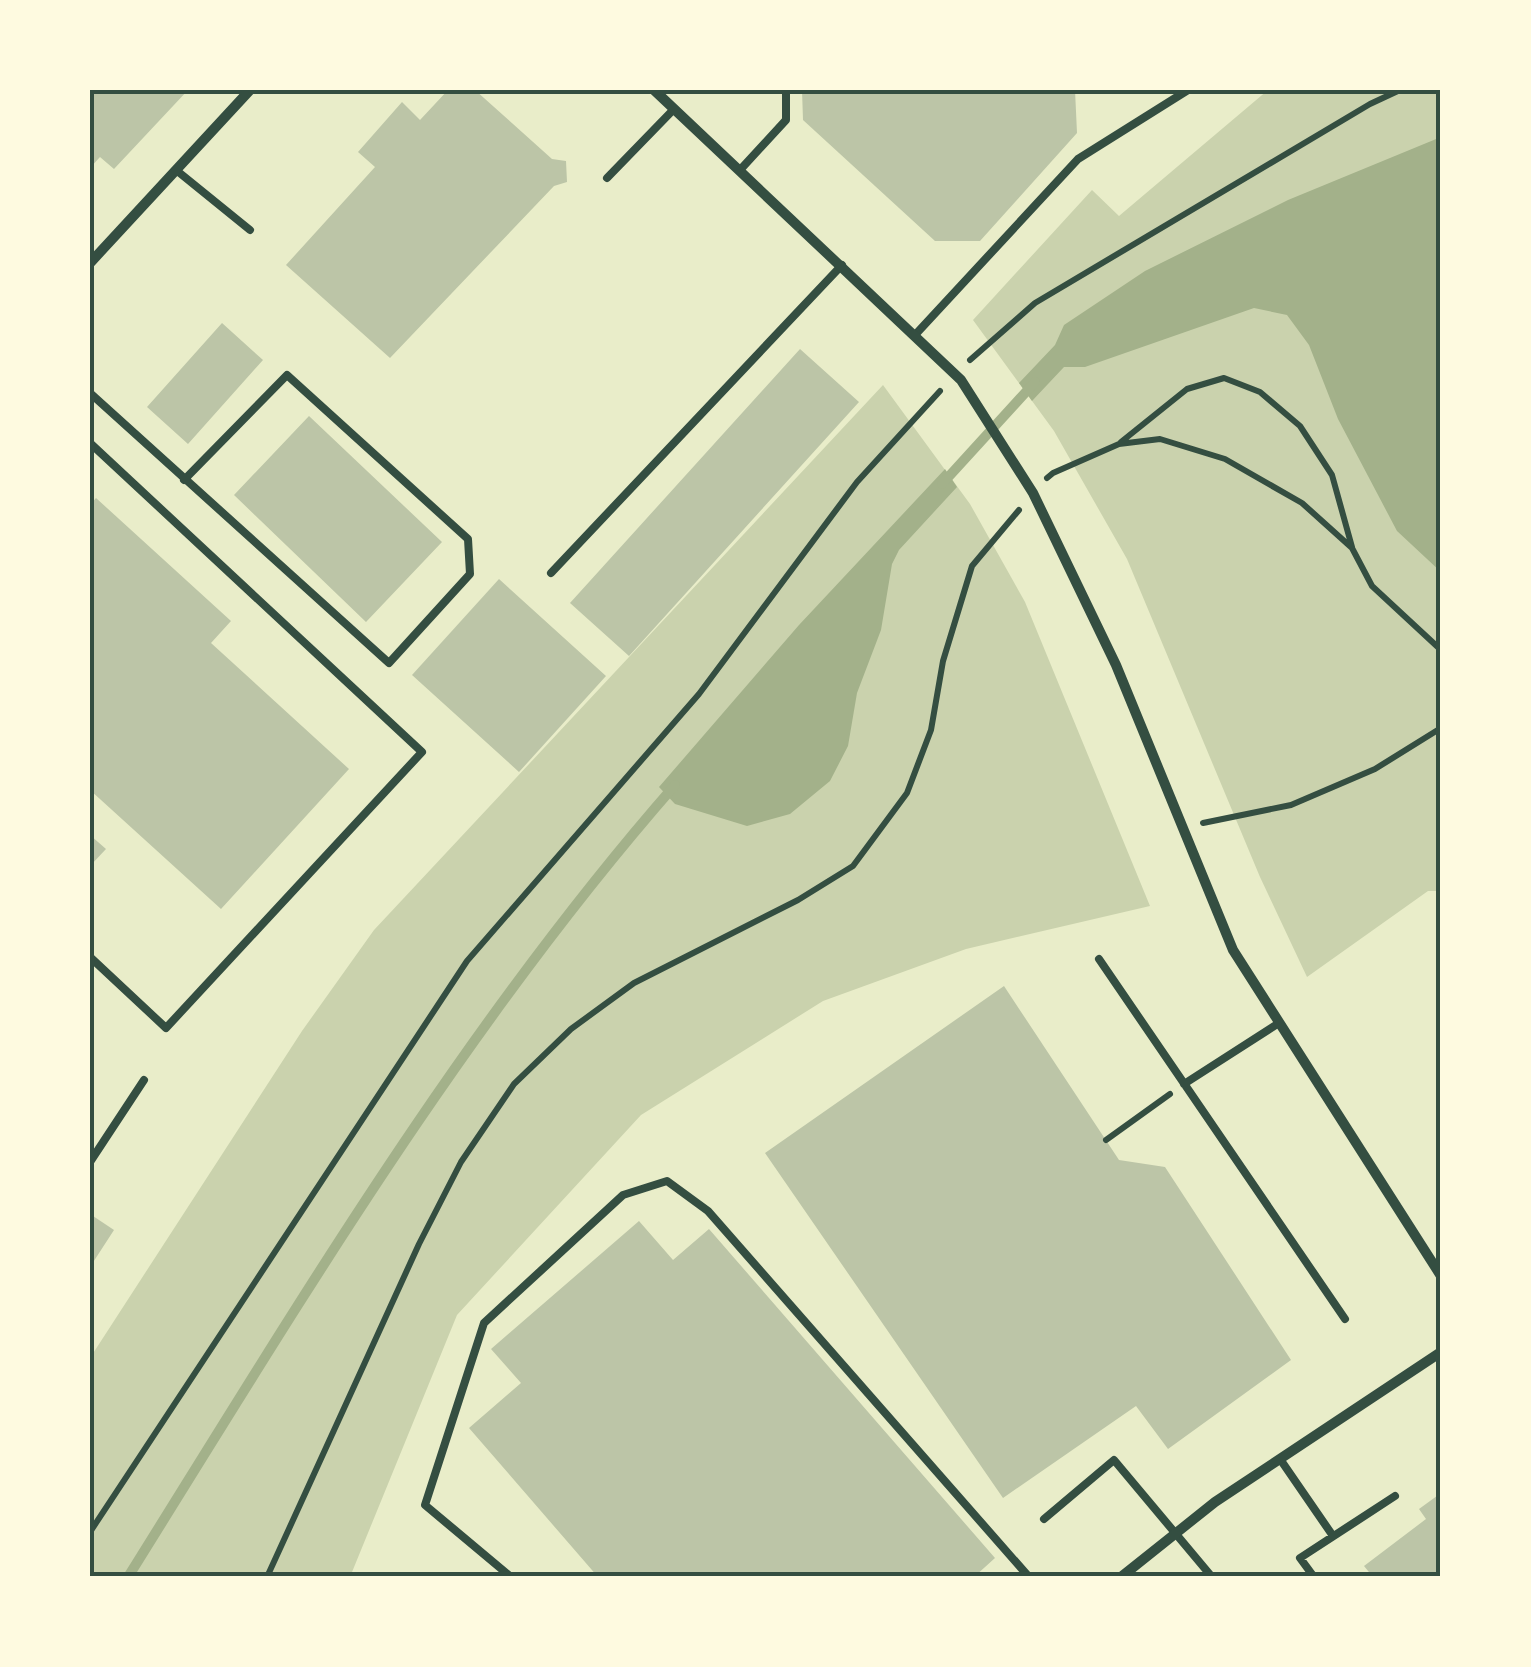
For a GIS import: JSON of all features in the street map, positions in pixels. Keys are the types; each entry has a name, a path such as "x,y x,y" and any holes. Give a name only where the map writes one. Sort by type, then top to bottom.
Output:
{"street":[{"path":"90,263 250,90"},
{"path":"654,90 959,377 1033,493 1116,665 1233,950 1441,1276"},
{"path":"1120,1577 1280,1459 1441,1352"}],"lane":[{"path":"740,170 786,120 786,90"},
{"path":"915,334 1078,159 1188,90"},
{"path":"607,178 674,108"},
{"path":"176,170 250,230"},
{"path":"551,573 842,265"},
{"path":"90,393 184,480 389,663 470,574 468,539 287,375 184,480"},
{"path":"90,442 422,752 166,1028 90,957"},
{"path":"1099,960 1346,1319"},
{"path":"1184,1084 1279,1023"},
{"path":"90,1162 144,1080"},
{"path":"511,1577 425,1505 484,1324 623,1194 667,1181 708,1211 1026,1576"},
{"path":"1280,1459 1333,1536"},
{"path":"1044,1519 1114,1460 1212,1577"},
{"path":"1314,1577 1300,1558 1395,1496"}],"path":[{"path":"90,1532 466,961 699,694 857,482 1036,303 1370,104 1400,90"},
{"path":"1119,444 1187,388 1224,378 1260,392 1300,426 1332,475 1352,548 1372,586 1441,650"},
{"path":"268,1577 420,1244 461,1162 514,1084 571,1029 634,982 798,900 853,866 907,792 931,730 943,660 972,566 1052,472 1119,444 1160,439 1225,459 1302,504 1352,548"},
{"path":"1183,827 1291,805 1376,769 1441,728"},
{"path":"1106,1140 1184,1084"}],"shaded area":[{"path":"1268,90 1441,90 1441,891 1428,891 1307,977 1260,877 1127,559 1054,431 973,320 1092,190 1119,216"},
{"path":"1441,137 1441,572 1397,531 1338,419 1309,345 1287,315 1254,308 1085,367 1064,367 1032,401 1019,383 1055,345 1064,325 1145,271 1288,200"},
{"path":"883,385 970,504 1025,602 1150,906 966,949 823,1001 641,1115 457,1315 350,1577 90,1577 90,1358 302,1031 374,930"},
{"path":"945,469 957,487 899,550 892,564 881,630 857,693 848,746 830,781 790,814 747,826 675,804 659,787 799,625"}],"building":[{"path":"90,90 188,90 114,169 100,157 90,168"},
{"path":"448,90 475,90 552,159 566,161 567,182 554,186 390,358 286,265 375,167 358,152 402,102 420,120"},
{"path":"802,90 1075,90 1077,133 980,241 935,241 803,120"},
{"path":"222,323 263,360 188,444 147,407"},
{"path":"800,349 859,402 629,656 570,603"},
{"path":"309,416 442,542 366,622 234,495"},
{"path":"96,498 231,621 211,643 349,769 221,909 90,790 90,505"},
{"path":"499,579 606,676 519,772 412,675"},
{"path":"90,835 106,849 90,866"},
{"path":"1004,986 1119,1160 1165,1167 1291,1360 1168,1449 1136,1406 1003,1498 765,1153"},
{"path":"90,1214 114,1230 90,1267"},
{"path":"639,1221 673,1260 709,1229 995,1558 974,1577 598,1577 469,1428 521,1383 491,1349"},
{"path":"1441,1493 1441,1577 1373,1577 1364,1566 1426,1519 1419,1509"}],"waterway":[{"path":"942,484 1035,382"},
{"path":"128,1577 320,1271 454,1070 598,877 675,785"}]}
